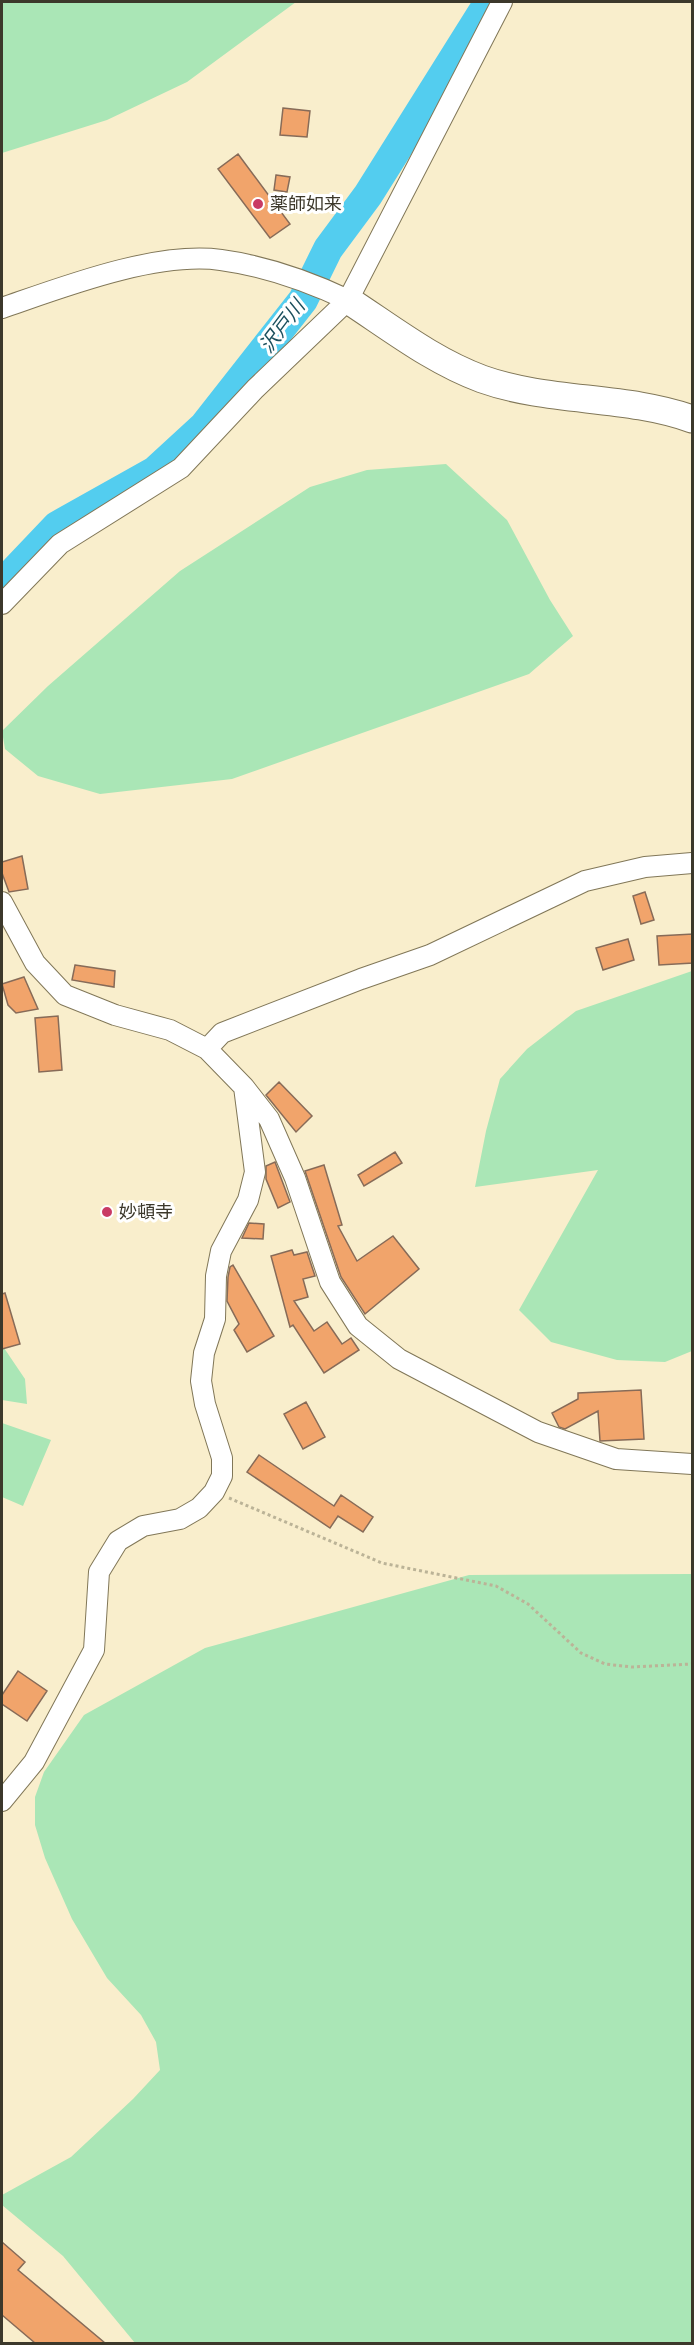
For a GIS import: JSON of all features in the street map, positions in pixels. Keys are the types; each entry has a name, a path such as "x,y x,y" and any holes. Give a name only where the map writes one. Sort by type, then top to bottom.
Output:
{"street":[{"path":"2,604 60,544 181,468 340,297 502,2"},
{"path":"2,308 130,268 188,260 220,260 301,279 340,297 439,360 482,379 527,391 644,407 693,419"},
{"path":"207,1049 222,1033 430,955 585,881 645,867 693,863"},
{"path":"2,902 35,963 65,995 115,1015 170,1030 207,1049 244,1087 269,1119 296,1178 330,1282 358,1326 399,1359 538,1432 616,1458 693,1464"},
{"path":"2,1801 34,1761 94,1650 99,1572 118,1541 143,1526 180,1519 199,1508 214,1492 222,1476 222,1458 205,1404 201,1381 204,1353 215,1319 216,1276 221,1251 248,1200 255,1172 244,1087"}],"path":[{"path":"214,1492 382,1563 496,1586 528,1604 581,1653 605,1664 632,1667 693,1664"}],"green space":[{"path":"2,2 296,2 187,82 107,120 2,153"},
{"path":"446,464 507,520 550,600 573,636 529,674 232,779 100,794 38,776 5,749 2,731 48,686 180,571 310,487 367,470"},
{"path":"692,971 692,1351 665,1362 617,1360 551,1342 519,1310 598,1170 475,1187 486,1131 500,1079 527,1049 576,1011"},
{"path":"2,1345 25,1379 27,1404 2,1400"},
{"path":"2,1423 51,1440 23,1506 2,1497"},
{"path":"692,1574 692,2343 135,2343 63,2256 2,2205 2,2195 71,2157 133,2099 160,2070 156,2042 141,2015 107,1978 72,1919 45,1858 35,1825 35,1797 44,1772 84,1715 205,1648 469,1575"}],"building":[{"path":"283,108 310,111 307,137 280,135"},
{"path":"238,154 290,224 270,238 218,169"},
{"path":"276,175 290,177 287,192 274,190"},
{"path":"22,856 28,889 9,892 2,873 2,862"},
{"path":"645,892 654,920 641,924 633,896"},
{"path":"693,934 693,963 659,965 657,936"},
{"path":"628,939 634,960 603,970 596,948"},
{"path":"75,965 115,971 114,987 72,980"},
{"path":"24,977 38,1009 16,1013 8,1005 2,984"},
{"path":"58,1016 62,1070 39,1072 35,1018"},
{"path":"279,1082 312,1116 296,1132 266,1095"},
{"path":"395,1152 402,1163 364,1186 358,1175"},
{"path":"275,1162 290,1202 278,1208 266,1179 266,1166"},
{"path":"324,1165 342,1225 338,1226 357,1261 393,1236 419,1269 365,1314 341,1277 305,1171"},
{"path":"249,1223 264,1224 263,1239 242,1238"},
{"path":"292,1250 294,1255 307,1252 315,1276 303,1279 308,1297 294,1301 314,1331 327,1322 342,1344 351,1338 359,1350 324,1373 293,1325 290,1327 271,1256"},
{"path":"233,1265 274,1336 247,1352 234,1330 239,1324 227,1301 228,1277 230,1267"},
{"path":"5,1293 20,1344 2,1349 2,1294"},
{"path":"641,1390 644,1439 600,1441 598,1411 565,1429 559,1427 552,1413 578,1399 578,1393"},
{"path":"306,1402 325,1437 303,1449 284,1414"},
{"path":"259,1455 334,1506 341,1495 373,1517 363,1532 338,1516 330,1528 247,1472"},
{"path":"18,1671 47,1691 27,1721 2,1704 2,1695"},
{"path":"2,2242 25,2262 18,2270 105,2343 35,2343 2,2315"}],"waterway":[{"name":"沢戸川","path":"2,584 57,526 155,471 204,426 303,300 328,249 368,195 489,2"}],"place":[{"name":"薬師如来","path":"258,204"},
{"name":"妙頓寺","path":"107,1212"}]}
